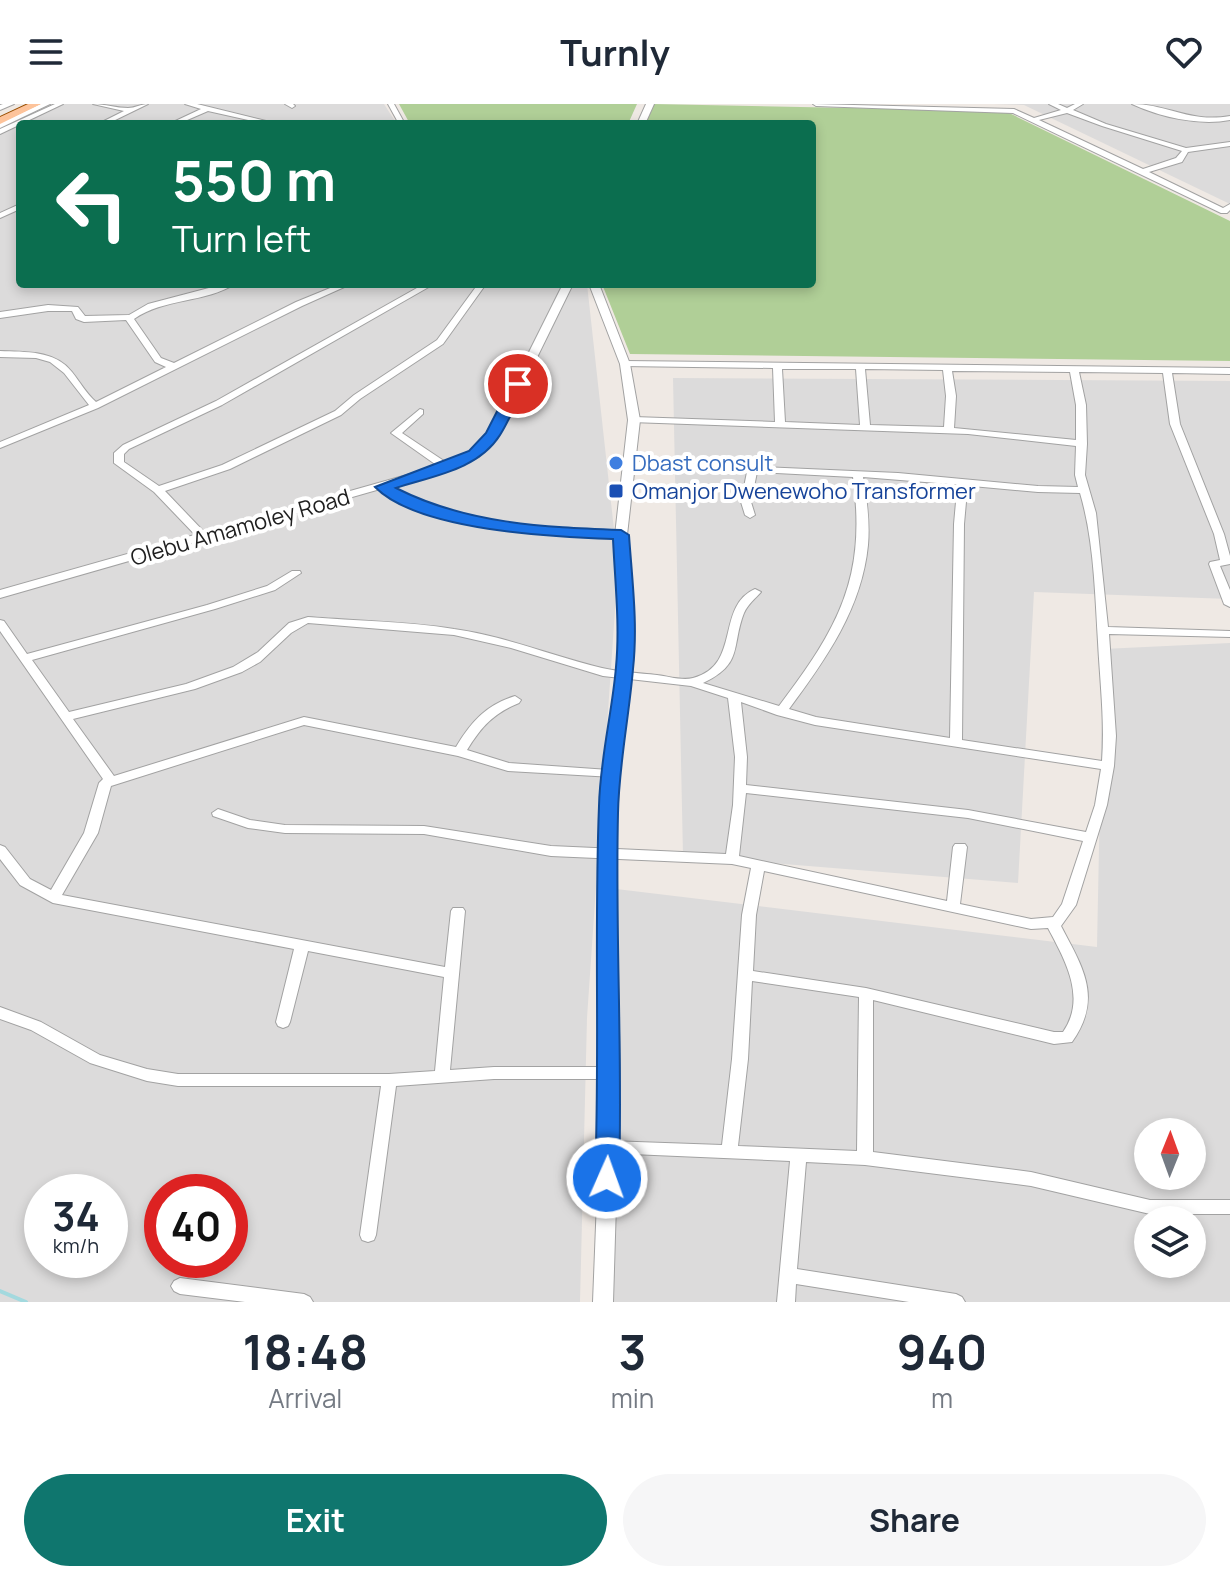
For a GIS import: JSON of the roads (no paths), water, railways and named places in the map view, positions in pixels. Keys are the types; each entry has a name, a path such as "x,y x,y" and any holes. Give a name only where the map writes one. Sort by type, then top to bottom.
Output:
{"main road":[{"path":"0,111 20,104"},
{"path":"0,123 36,104"},
{"path":"0,123 17,119"}],"street":[{"path":"0,111 10,104"},
{"path":"17,119 46,104"},
{"path":"26,120 60,104"},
{"path":"96,104 130,110"},
{"path":"109,120 145,104"},
{"path":"188,104 259,120"},
{"path":"816,104 1004,109 1037,119 1224,211 1230,206"},
{"path":"1052,104 1104,125 1186,150 1230,144"},
{"path":"1037,119 1080,104"},
{"path":"1135,104 1192,121 1228,115"},
{"path":"181,120 207,109"},
{"path":"1142,172 1179,160 1186,150"},
{"path":"130,318 140,311 198,297 221,288"},
{"path":"0,445 95,406 264,321 338,288"},
{"path":"204,538 158,490 119,463 119,453 219,403 423,288"},
{"path":"158,490 226,467 338,413 440,342 479,288"},
{"name":"Olebu Amamoley Road","path":"0,594 382,487 475,455 493,435 566,288"},
{"path":"596,288 625,364 634,420 621,535 624,675 609,774 607,854 611,1073 603,1302"},
{"path":"0,315 64,307 75,309 84,319 116,315 130,318 158,360 175,367"},
{"path":"0,354 41,357 58,362 68,372 81,395 95,406"},
{"path":"625,364 1230,371"},
{"path":"777,366 780,424"},
{"path":"860,367 865,427"},
{"path":"947,367 951,396 949,430"},
{"path":"218,813 248,824 285,829 424,830 551,851 732,859 1031,924 1053,923 1063,918 1091,838 1108,766 1110,736 1091,513 1080,475 1081,405 1074,370"},
{"path":"1167,370 1175,424 1228,561 1214,564 1230,604"},
{"path":"420,412 396,433 446,467"},
{"path":"634,420 949,430 1082,444"},
{"path":"627,469 858,474 1085,490"},
{"path":"750,515 746,502 752,471"},
{"path":"781,712 833,640 850,602 859,573 864,519 858,474"},
{"path":"956,742 959,524 962,491 968,484"},
{"path":"382,487 422,507 486,524 530,531 621,535"},
{"path":"25,658 211,607 271,588 296,573"},
{"path":"692,683 718,672 727,661 738,613 745,598 755,592"},
{"path":"65,717 245,667 268,651 293,624 308,620 454,632 624,675 692,683 781,712 889,734 1108,766"},
{"path":"0,623 111,781"},
{"path":"1103,630 1230,634"},
{"path":"732,859 741,757 734,697"},
{"path":"460,752 484,714 515,700"},
{"path":"53,898 91,833 102,787 111,781 220,750 267,731 304,721 460,752 508,767 609,774"},
{"path":"740,788 968,814 1091,838"},
{"path":"953,907 960,847"},
{"path":"0,850 25,882 53,898 450,973"},
{"path":"729,1151 740,1059 749,915 758,865"},
{"path":"442,1077 458,911"},
{"path":"745,975 866,993 1054,1038 1067,1038 1074,1030 1082,1003 1082,986 1053,923"},
{"path":"283,1022 302,946"},
{"path":"865,1158 866,993"},
{"path":"0,1013 36,1026 95,1059 147,1075 178,1080 389,1080 558,1071 611,1073"},
{"path":"368,1235 389,1080"},
{"path":"608,1147 865,1158 1031,1179 1150,1207 1230,1207"},
{"path":"786,1302 799,1154"},
{"path":"788,1275 956,1302"},
{"path":"180,1286 304,1302"}],"waterway":[{"path":"0,1291 26,1302"}],"place":[{"name":"Dbast consult","path":"616,463"},
{"name":"Omanjor Dwenewoho Transformer","path":"616,491"}]}
